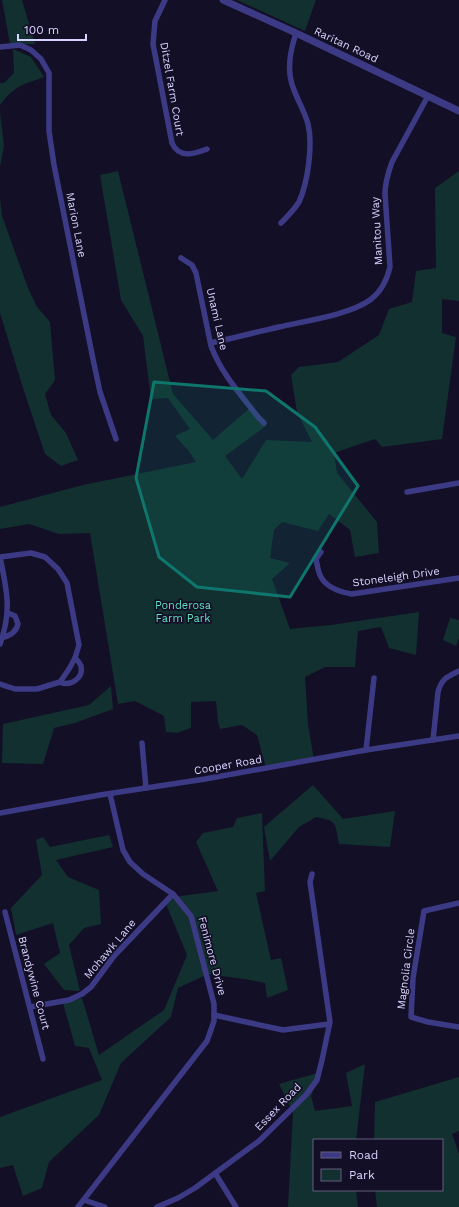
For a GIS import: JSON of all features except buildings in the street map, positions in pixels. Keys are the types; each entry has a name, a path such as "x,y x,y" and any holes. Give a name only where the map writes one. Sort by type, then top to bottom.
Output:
{"street":[{"name":"Ditzel Farm Court","path":"165,0 155,22 153,44 172,143 179,152 187,155 207,149"},
{"name":"Raritan Road","path":"223,0 296,33 459,111"},
{"path":"281,223 299,202 305,182 309,158 310,143 308,126 304,112 291,83 289,70 290,50 296,33"},
{"name":"Marion Lane","path":"0,47 20,45 31,50 41,59 48,73 49,131 54,165 100,392 116,439"},
{"name":"Manitou Way","path":"211,343 306,322 354,308 368,301 380,290 385,282 390,267 385,186 392,162 428,96"},
{"name":"Unami Lane","path":"181,258 192,265 196,272 215,357 258,417 264,423"},
{"path":"407,492 459,482"},
{"name":"Stoneleigh Drive","path":"321,552 316,559 320,575 330,586 341,592 352,594 459,578"},
{"path":"0,644 8,613 8,596 0,557 31,553 45,557 58,569 67,583 78,645 75,658 60,682"},
{"path":"2,638 14,632 18,624 15,616 8,613"},
{"path":"0,684 15,689 37,689 60,682 64,684 72,683 78,677 81,670 80,664 75,658"},
{"path":"433,740 440,685 444,678 459,671"},
{"path":"366,750 374,678"},
{"name":"Cooper Road","path":"0,813 146,788 205,780 366,750 459,736"},
{"path":"142,742 146,788"},
{"name":"Fenimore Drive","path":"78,1207 207,1041 214,1021 214,1004 191,916 173,894 144,874 130,862 123,850 110,794"},
{"name":"Essex Road","path":"157,1207 178,1198 259,1142 306,1095 317,1080 329,1024 310,882 312,874"},
{"name":"Mohawk Lane","path":"30,1008 69,1000 82,994 91,987 114,956 173,894"},
{"name":"Magnolia Circle","path":"459,903 424,911 413,978 411,1017 428,1022 459,1026"},
{"name":"Brandywine Court","path":"5,912 43,1059"},
{"path":"214,1015 283,1030 329,1024"},
{"path":"216,1173 236,1207"},
{"path":"84,1200 105,1207"}],"highlighted area":[{"path":"154,382 266,391 315,427 358,486 290,597 197,587 159,557 136,478"}],"green space":[{"path":"2,0 22,0 35,44 10,44"},
{"path":"237,0 316,0 305,31"},
{"path":"13,49 31,57 44,77 14,90 0,105 0,83 4,83 14,73"},
{"path":"0,112 4,146 0,167"},
{"name":"Ponderosa Farm Park","path":"118,171 173,394 213,440 251,407 266,426 225,456 242,479 266,440 312,442 297,412 291,375 299,367 338,362 379,335 389,309 412,302 416,271 436,268 435,188 459,171 459,301 442,299 442,333 456,337 442,439 382,447 375,439 334,453 337,473 377,522 379,553 355,557 350,530 329,514 318,531 282,522 274,530 270,558 290,563 272,579 290,629 331,625 419,612 416,655 389,648 381,627 358,631 355,667 325,667 305,677 308,724 314,760 266,768 257,735 242,725 220,729 216,701 191,702 191,728 177,733 166,732 164,716 135,701 118,704 90,533 59,534 29,524 0,529 0,507 83,485 196,462 188,450 175,436 190,429 168,398 151,399 143,336 121,300 100,175"},
{"path":"0,199 2,216 28,288 37,307 50,322 55,380 45,394 51,415 66,433 78,460 61,466 45,454 0,313"},
{"path":"450,618 459,620 459,638 456,646 443,640"},
{"path":"111,686 113,709 75,723 54,728 43,764 2,763 3,724 89,705"},
{"path":"313,785 343,819 395,811 390,847 339,844 336,827 334,824 328,820 316,817 299,827 270,861 264,827"},
{"path":"262,813 265,891 256,893 271,960 281,958 288,990 267,998 265,983 208,974 178,988 171,1017 121,1063 99,1115 49,1162 42,1188 23,1196 13,1165 0,1168 0,1117 102,1080 89,1048 75,1046 63,1003 82,998 99,1055 164,1010 187,955 166,904 174,897 218,891 196,842 203,833 233,827 237,818"},
{"path":"109,835 113,847 56,860 68,877 99,890 101,924 84,928 69,945 80,991 64,990 44,964 60,953 53,923 16,935 11,908 42,875 36,840 43,837 50,847"},
{"path":"365,1064 356,1139 313,1139 313,1191 356,1191 358,1207 288,1207 293,1112 279,1084 321,1072 311,1096 315,1111 352,1106 346,1073"},
{"path":"459,1077 459,1131 452,1134 459,1154 459,1207 377,1207 375,1191 443,1191 443,1139 374,1139 375,1102"}]}
